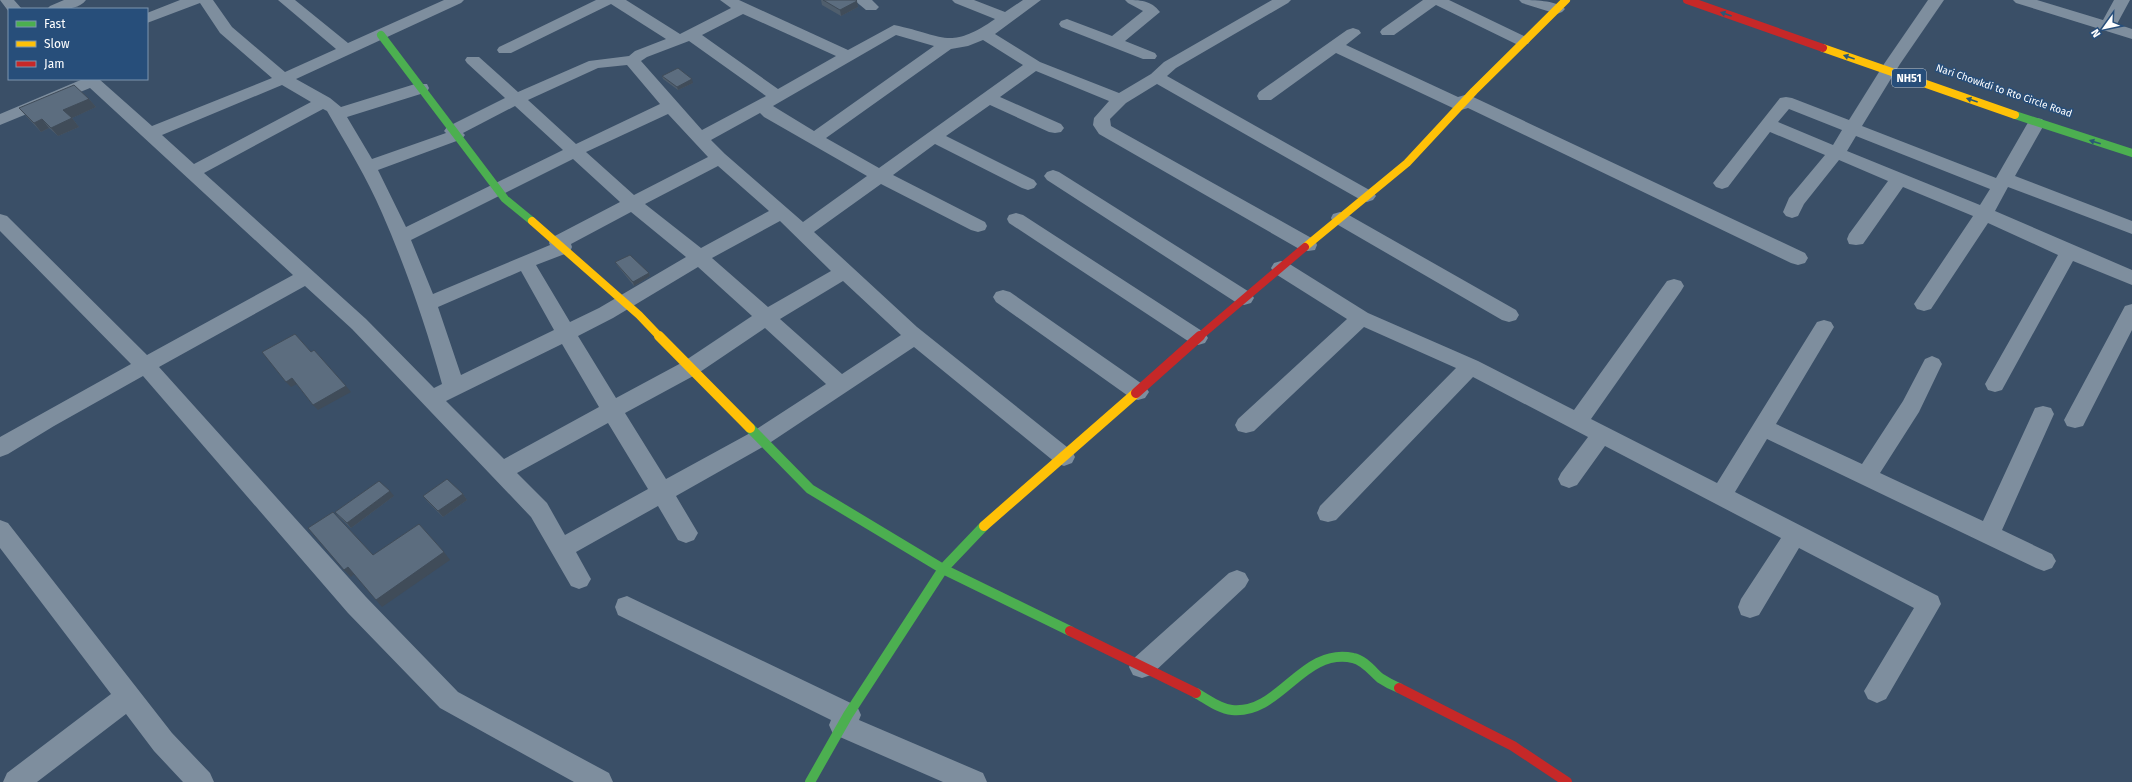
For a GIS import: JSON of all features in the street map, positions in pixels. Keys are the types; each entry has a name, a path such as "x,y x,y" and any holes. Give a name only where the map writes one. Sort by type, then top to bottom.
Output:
{"main road":[{"name":"NH51","path":"1687,0 1890,68 2036,123 2132,153"},
{"name":"Nari Chowkdi to Rto Circle Road","path":"1712,0 1890,68 2132,143"},
{"path":"810,782 845,720 943,569 980,530 1244,298 1407,163 1522,41 1561,5"},
{"path":"382,35 505,199 561,245 625,302 810,489 943,569 1230,710 1243,712 1256,707 1320,659 1334,656 1354,658 1383,680 1513,746 1567,782"}],"street":[{"path":"58,8 78,0"},
{"path":"148,18 194,0"},
{"path":"205,0 226,30 283,79 331,108 368,167 391,212 437,330 454,388"},
{"path":"286,0 347,50"},
{"path":"149,134 283,79 456,0"},
{"path":"505,50 608,0"},
{"path":"615,0 685,37 777,96"},
{"path":"960,0 1006,18"},
{"path":"701,138 894,30 907,32 947,44 956,44 984,34 1033,0"},
{"path":"1114,42 1152,12 1148,7 1133,0"},
{"path":"1283,0 1170,65 1157,77 1120,99 1102,118 1102,125 1105,130 1308,245"},
{"path":"1388,32 1433,0"},
{"path":"1437,0 1522,41"},
{"path":"1527,0 1561,5"},
{"path":"1792,212 1795,202 1836,153 1853,128 1890,68 1936,0"},
{"path":"2021,0 2132,34"},
{"path":"2108,26 2122,0"},
{"path":"368,167 454,133 516,99 595,64 633,60 641,54 685,37 736,4 848,56"},
{"path":"1068,24 1149,56"},
{"path":"1265,96 1353,33"},
{"path":"984,34 1034,65 1120,99"},
{"path":"815,138 947,44"},
{"path":"1335,46 1463,102 1798,258"},
{"path":"473,60 633,204 700,257 840,384"},
{"path":"633,60 634,64 670,106 719,158 782,212 844,272 915,336 1064,457"},
{"path":"802,231 1034,65"},
{"path":"1157,77 1367,196"},
{"path":"0,120 91,80 191,173 359,324 539,510 579,579"},
{"path":"191,173 331,108 421,88"},
{"path":"988,98 1055,128"},
{"path":"1722,182 1786,102 1853,128 2132,228"},
{"path":"762,105 770,113 880,176 978,226"},
{"path":"401,237 670,106"},
{"path":"1924,304 1984,214 2036,123"},
{"path":"1767,124 1899,178 2132,278"},
{"path":"934,136 1028,184"},
{"path":"427,304 561,245 719,158"},
{"path":"1053,176 1244,298"},
{"path":"1856,239 1899,178"},
{"path":"431,398 454,388 625,302 700,257 782,212"},
{"path":"1340,218 1509,315"},
{"path":"1016,219 1198,338"},
{"path":"0,220 145,365 357,605 449,700 600,782"},
{"path":"1995,384 2069,252"},
{"path":"525,262 565,333 614,410 686,533"},
{"path":"1281,268 1361,318 1471,366 1720,497 1929,604 1877,691"},
{"path":"501,471 690,368 743,331 844,272"},
{"path":"0,448 46,420 306,277"},
{"path":"1577,422 1674,286"},
{"path":"1003,297 1138,392"},
{"path":"2075,420 2132,311"},
{"path":"1246,425 1361,318"},
{"path":"1720,497 1824,327"},
{"path":"562,548 760,438 915,336"},
{"path":"1866,477 1911,406 1932,364"},
{"path":"1328,513 1471,366"},
{"path":"1988,534 2043,414"},
{"path":"1763,427 2044,561"},
{"path":"1569,479 1602,434"},
{"path":"0,530 163,742 201,782"},
{"path":"1750,607 1795,535"},
{"path":"1142,667 1237,580"},
{"path":"627,607 845,720 974,782"},
{"path":"16,782 128,697"}],"building":[{"path":"823,0 856,0 857,1 840,10"},
{"path":"678,68 692,79 677,87 662,76"},
{"path":"74,85 89,99 63,110 72,118 51,128 42,119 34,123 19,108"},
{"path":"630,255 649,273 633,282 615,262"},
{"path":"295,334 311,352 314,350 346,386 313,405 292,378 286,382 262,352"},
{"path":"447,479 463,494 438,511 423,496"},
{"path":"379,481 390,491 347,523 335,512"},
{"path":"333,512 373,555 419,524 444,552 376,600 348,567 344,570 308,528"}],"traffic: fast":[{"path":"381,35 505,199 532,221"},
{"path":"2015,115 2132,153"},
{"path":"750,428 810,489 943,569 1070,631"},
{"path":"810,782 848,715 943,569 984,526"},
{"path":"1196,693 1227,709 1248,709 1263,703 1318,662 1335,657 1357,659 1388,683 1399,688"}],"traffic: slow":[{"path":"1305,247 1407,163 1474,91 1566,0"},
{"path":"1823,48 2015,115"},
{"path":"532,221 639,315 750,428"},
{"path":"984,526 1136,393"}],"traffic: jam":[{"path":"1687,0 1823,48"},
{"path":"1136,393 1214,323 1305,247"},
{"path":"1070,631 1196,693"},
{"path":"1399,688 1513,746 1567,782"}]}
